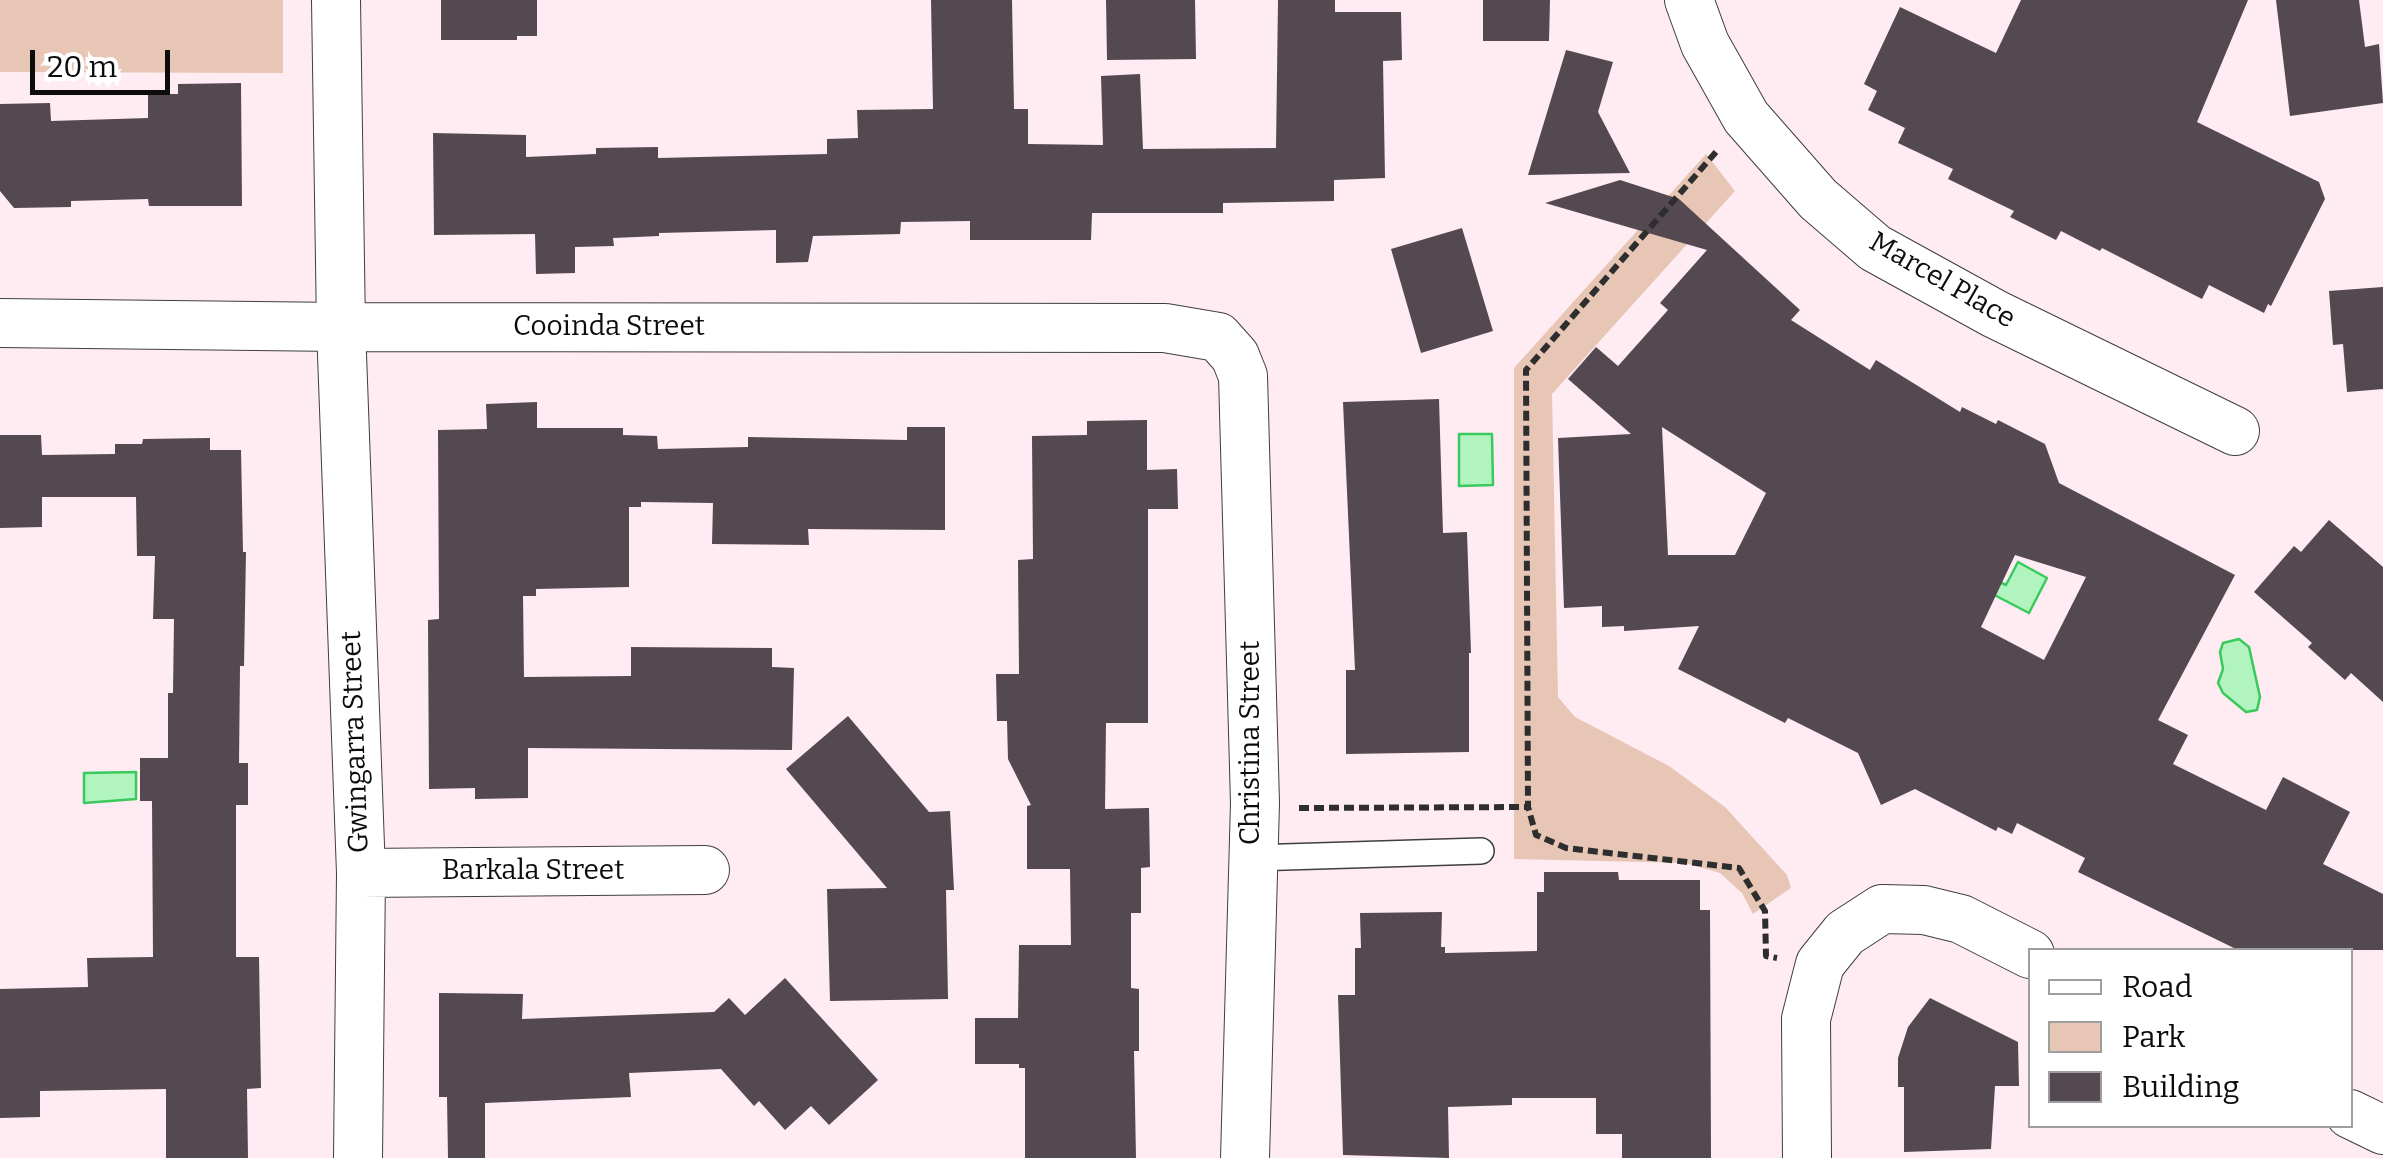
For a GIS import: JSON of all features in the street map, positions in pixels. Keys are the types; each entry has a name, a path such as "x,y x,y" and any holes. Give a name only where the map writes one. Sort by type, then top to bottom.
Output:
{"street":[{"name":"Gwingarra Street","path":"336,0 341,327 361,873 358,1158"},
{"name":"Marcel Place","path":"1689,0 1705,44 1746,117 1818,199 1875,248 1996,314 2235,431"},
{"name":"Cooinda Street","path":"0,323 1165,328 1218,337"},
{"name":"Christina Street","path":"1218,337 1235,356 1243,376 1255,803 1245,1158"},
{"name":"Barkala Street","path":"361,873 705,870"},
{"path":"1807,1158 1806,1018 1832,949 1882,909 1924,910 1961,919 2028,953"},
{"path":"2353,1115 2383,1130"}],"lane":[{"path":"1252,858 1480,851"}],"path":[{"path":"1746,117 1526,370 1528,807 1536,835 1566,848 1738,868 1765,911 1766,956 1832,949"},
{"path":"1255,803 1298,808 1528,807"}],"green space":[{"path":"0,0 283,0 283,73 0,72"},
{"path":"1706,154 1735,191 1552,394 1558,697 1575,717 1669,766 1725,807 1787,875 1791,888 1753,914 1742,893 1720,873 1685,863 1514,859 1514,368"}],"shaded area":[{"path":"1459,434 1492,434 1493,485 1459,486"},
{"path":"2018,562 2047,578 2029,613 1977,586 1983,574 2006,585"},
{"path":"2239,639 2249,647 2260,697 2257,710 2246,712 2223,693 2218,683 2223,669 2223,643"},
{"path":"136,772 136,799 84,803 84,773"}],"building":[{"path":"441,0 537,0 537,36 517,36 517,40 441,40"},
{"path":"931,0 1012,0 1014,109 1028,109 1028,144 1103,145 1101,76 1140,74 1143,149 1276,148 1278,0 1335,0 1335,12 1401,12 1402,60 1383,61 1385,178 1334,180 1334,201 1223,203 1223,213 1092,213 1091,240 970,240 970,221 901,222 900,234 813,236 808,262 776,263 776,230 659,233 613,238 614,246 575,247 575,273 536,274 535,234 434,235 433,133 526,135 526,157 596,154 596,148 658,147 658,158 827,154 827,139 858,138 857,110 933,109"},
{"path":"1106,0 1195,0 1196,59 1107,60"},
{"path":"1483,0 1550,0 1549,41 1483,41"},
{"path":"2021,0 2248,0 2197,122 2319,182 2325,199 2264,313 2209,285 2202,299 2102,248 2100,251 2061,231 2056,240 2010,217 2014,211 1948,179 1953,169 1898,143 1905,128 1868,110 1877,91 1864,84 1900,7 1996,53"},
{"path":"2276,0 2359,0 2365,47 2379,44 2383,103 2290,116"},
{"path":"1566,50 1613,62 1598,112 1630,173 1528,175"},
{"path":"241,83 242,206 149,206 148,199 71,201 71,207 14,208 0,191 0,104 50,103 51,121 148,118 148,94 178,94 178,84"},
{"path":"1620,180 1679,199 1800,310 1791,320 1870,370 1876,360 1960,412 1962,407 1996,424 1998,420 2045,444 2059,483 2235,575 2158,720 2188,735 2173,764 2266,810 2283,777 2350,812 2323,864 2383,894 2383,950 2234,948 2078,872 2085,858 2017,823 2012,834 1998,827 1996,831 1915,789 1881,805 1858,753 1788,718 1785,723 1678,669 1699,626 1624,631 1624,626 1602,627 1602,606 1564,608 1558,438 1631,434 1568,379 1596,347 1618,366 1668,310 1660,303 1707,250 1545,203","holes":["1662,427 1766,493 1735,555 1668,555","2015,555 2086,577 2044,660 1981,627"]},
{"path":"1462,228 1493,331 1421,353 1391,249"},
{"path":"2383,287 2383,389 2347,392 2343,344 2333,345 2329,291"},
{"path":"1439,399 1443,533 1467,532 1469,752 1346,754 1346,670 1355,670 1343,402"},
{"path":"537,402 537,428 623,428 623,435 657,436 658,449 748,447 748,437 907,440 907,427 945,427 945,530 808,529 809,545 712,544 713,503 641,502 641,507 629,507 629,587 536,589 536,596 523,596 524,677 631,676 631,647 772,648 772,667 794,668 792,750 528,748 528,798 475,799 475,788 429,789 428,620 439,619 438,430 487,429 486,404"},
{"path":"1147,420 1147,470 1177,469 1178,509 1148,509 1148,723 1106,723 1105,809 1149,808 1150,867 1141,868 1141,913 1131,913 1131,988 1139,989 1139,1051 1134,1051 1136,1158 1025,1158 1025,1068 1019,1068 1019,1064 975,1064 975,1018 1018,1018 1019,945 1071,945 1070,869 1027,869 1027,806 1031,805 1008,759 1007,721 997,721 996,674 1019,674 1018,560 1033,559 1032,436 1087,435 1087,421"},
{"path":"0,435 41,435 42,455 115,454 115,444 142,444 143,439 210,438 210,450 241,450 246,552 239,763 248,763 248,805 236,805 236,957 259,957 261,1088 247,1089 248,1158 166,1158 166,1089 40,1091 40,1117 0,1118 0,989 88,987 87,958 153,957 152,801 140,801 140,758 168,758 174,619 153,619 155,556 137,556 136,497 42,497 42,527 0,528"},
{"path":"2329,520 2383,567 2383,702 2351,673 2345,680 2308,647 2312,643 2254,592 2294,546 2301,552"},
{"path":"848,716 929,812 950,811 954,890 946,890 948,999 830,1001 827,889 887,888 786,769"},
{"path":"1544,872 1618,872 1619,880 1700,880 1700,910 1710,910 1711,1158 1622,1158 1622,1134 1596,1134 1596,1098 1512,1098 1512,1105 1448,1107 1449,1158 1343,1155 1338,995 1355,995 1355,948 1361,948 1360,913 1442,912 1441,947 1445,947 1445,953 1537,951 1537,892 1544,892"},
{"path":"785,978 878,1080 829,1125 811,1106 785,1130 759,1101 754,1106 721,1069 629,1073 631,1097 485,1103 485,1158 448,1158 447,1097 439,1097 439,993 523,994 522,1019 714,1012 729,998 745,1015"},
{"path":"1930,998 2018,1042 2019,1086 1995,1086 1991,1149 1904,1152 1904,1087 1898,1087 1898,1058 1908,1027"}]}
